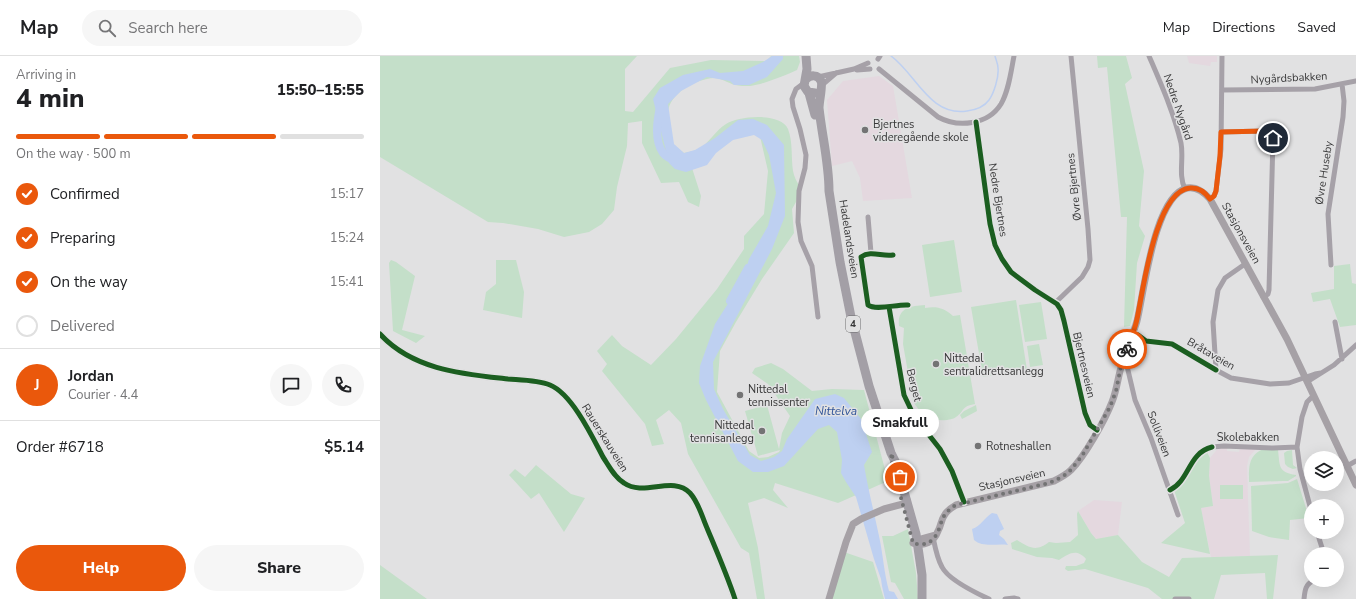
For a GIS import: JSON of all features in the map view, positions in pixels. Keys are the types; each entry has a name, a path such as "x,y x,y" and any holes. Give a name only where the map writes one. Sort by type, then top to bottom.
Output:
{"highway":[{"name":"Hadelandsveien","path":"806,56 807,86 814,107 824,176 829,191"},
{"name":"Hadelandsveien","path":"811,56 813,67 819,82 819,104 829,178 829,191 840,262 851,317 869,386 891,453 892,464 916,543 922,595"},
{"path":"812,76 819,82 815,93 807,86 812,76"}],"main road":[{"name":"Stasjonsveien","path":"934,537 945,513 952,507 964,502 1043,484 1062,477 1079,461 1113,402 1122,362 1136,323 1150,253 1158,227 1173,199 1185,189 1191,188 1203,191 1210,199 1287,339 1356,486"},
{"name":"Rauerskauveien","path":"380,334 390,344 407,356 437,368 452,372 544,383 560,390 580,416 610,469 619,480 630,487 644,489 670,485 683,488 689,492 698,506 735,599"},
{"path":"829,599 846,542 855,522 889,507 894,503 904,501"},
{"path":"916,543 928,543 934,537"}],"street":[{"path":"879,69 941,119 959,123 976,122 990,115 1002,102 1014,56"},
{"name":"Øvre Bjertnes","path":"1055,303 1082,277 1090,260 1071,56"},
{"name":"Nedre Nygård","path":"1149,56 1177,130 1182,153 1181,179 1185,189"},
{"path":"1210,199 1214,196 1216,191 1220,156 1222,56"},
{"path":"819,82 837,73 854,69 868,63"},
{"path":"854,69 870,69"},
{"path":"819,82 837,73"},
{"name":"Nygårdsbakken","path":"1222,90 1311,89 1356,81"},
{"name":"Øvre Huseby","path":"1331,265 1328,214 1343,117 1344,101 1342,84"},
{"path":"807,86 796,89 793,95 792,104 800,129 806,156 805,168 799,191 798,227 801,241 812,266 818,317"},
{"name":"Nedre Bjertnes","path":"976,122 988,217 995,245 1005,264 1015,275 1055,303"},
{"path":"1221,132 1264,131 1270,133 1273,138 1269,290 1268,294 1263,297"},
{"path":"868,217 871,253 888,256 893,255"},
{"name":"Berget","path":"871,253 862,255 860,259 868,305 870,307 889,307 906,401 914,416 940,449 952,471 964,502"},
{"name":"Bråtaveien","path":"1245,264 1225,278 1218,290 1213,322 1216,370 1231,378 1270,384 1285,384 1306,380 1321,373 1342,359 1356,345"},
{"name":"Bjertnesveien","path":"1055,303 1059,307 1063,317 1086,415 1090,425 1098,430"},
{"path":"1335,322 1342,359"},
{"name":"Solliveien","path":"1122,362 1127,366 1135,400 1154,445 1178,514"},
{"path":"1308,499 1300,469 1297,446 1302,417 1307,402 1314,396"},
{"name":"Skolebakken","path":"1212,447 1273,448 1297,446"},
{"path":"1347,466 1356,461"},
{"path":"934,537 941,564 945,571 957,581 989,599"},
{"path":"1304,599 1306,587"},
{"path":"1005,599 1018,599"},
{"path":"1175,599 1189,599"}],"shaded area":[{"path":"1187,56 1217,56 1217,62 1211,62 1210,66 1189,63"},
{"name":"Bjertnes videregående skole","path":"879,76 893,86 912,198 863,201 860,178 852,161 832,166 827,100 843,81"},
{"path":"1219,447 1227,447 1227,451 1239,452 1240,448 1256,449 1249,457 1247,466 1250,556 1211,557 1201,508 1213,506 1209,476 1210,458"},
{"path":"1094,500 1122,502 1118,535 1096,539 1091,533 1078,511"}],"green space":[{"path":"380,56 637,56 625,69 625,111 633,112 670,68 711,60 767,61 771,56 799,56 800,62 797,70 761,84 738,86 714,78 692,84 678,93 673,99 668,113 672,144 684,153 699,149 726,124 740,119 759,117 777,120 784,124 790,134 793,171 800,187 796,202 792,209 794,233 762,279 720,351 717,392 749,451 759,458 768,457 779,452 780,450 758,456 745,411 767,405 779,449 782,433 790,416 768,384 752,373 755,368 771,363 783,369 812,391 832,389 864,390 888,481 838,503 775,483 773,490 788,508 764,498 748,503 758,548 765,599 757,599 749,553 741,548 688,454 681,423 669,410 656,420 664,444 652,446 645,424 602,371 607,364 597,351 612,335 622,346 651,365 676,339 717,289 744,249 744,236 764,214 768,171 759,132 737,130 692,168 701,196 699,207 688,202 679,182 661,183 642,143 642,121 628,123 627,146 617,187 614,210 602,224 589,232 564,237 538,229 488,222 380,157"},
{"path":"1097,56 1126,56 1132,78 1125,84 1144,171 1139,226 1145,236 1137,263 1134,310 1130,326 1124,327 1127,217 1121,217 1107,67 1098,68"},
{"path":"954,240 962,292 930,297 922,245"},
{"path":"391,260 415,276 402,330 425,336 416,343 393,331 389,263"},
{"path":"496,260 516,260 524,292 522,318 483,310 486,292 496,284"},
{"path":"1350,264 1352,283 1356,284 1356,325 1340,327 1330,299 1313,302 1311,293 1334,289 1334,266"},
{"path":"1016,300 1027,370 983,377 971,307"},
{"path":"1041,302 1047,339 1025,342 1019,305"},
{"path":"925,305 925,308 940,308 953,316 960,315 975,404 965,407 955,418 947,420 936,420 927,416 919,410 913,401 903,344 904,328 899,326 899,320 900,315 906,309 914,306"},
{"path":"1039,344 1043,365 1030,367 1027,346"},
{"path":"976,405 977,411 962,419 960,415 964,411"},
{"path":"1263,449 1278,450 1281,468 1296,476 1288,481 1249,482 1250,462 1254,455"},
{"path":"1292,450 1293,465 1297,468 1293,469 1285,464 1284,453"},
{"path":"1207,452 1210,458 1209,476 1213,506 1201,508 1210,554 1161,543 1185,523 1174,490 1185,480 1200,457"},
{"path":"536,465 571,494 585,498 564,532 539,493 531,499 509,475 515,469 525,477"},
{"path":"1297,479 1304,502 1304,519 1290,520 1289,540 1269,537 1252,531 1251,486 1288,483"},
{"path":"1220,485 1243,485 1243,499 1220,499"},
{"path":"1078,511 1096,539 1118,535 1142,562 1169,577 1182,558 1278,555 1273,599 1267,599 1265,573 1221,575 1214,599 1162,599 1148,588 1085,569 1068,571 1065,569 1066,566 1076,566 1084,563 1086,559 1076,553 1072,553 1059,560 1037,557 1012,549 1011,543 1017,540 1033,548 1040,547 1049,542 1070,542 1078,535"},
{"path":"908,529 916,573 918,599 904,599 895,583 891,582 882,536 893,536"},
{"path":"844,552 873,562 884,599 830,599"},
{"path":"380,565 427,599 380,599"}],"water":[{"name":"Nittelva","path":"772,56 783,56 783,59 767,77 749,85 734,85 730,81 707,77 681,91 668,104 674,144 684,153 695,150 715,138 738,120 753,119 767,125 784,145 785,216 772,249 713,362 714,389 723,409 750,455 761,461 774,457 782,451 787,439 815,399 835,394 844,398 861,419 872,452 864,465 889,591 894,592 898,599 885,599 881,579 856,497 841,473 842,460 837,432 829,425 818,429 784,466 768,472 753,472 738,461 706,400 699,383 700,366 715,324 743,280 749,259 768,226 776,193 769,155 762,140 754,135 733,140 716,153 707,165 686,172 675,169 669,163 653,99 660,88 683,75 710,69 720,73 743,71"},
{"path":"992,513 997,514 1004,529 1000,531 999,535 1008,545 986,545 974,540 972,529 978,526"}],"waterway":[{"path":"891,56 933,101 954,111 976,109 985,105 989,100 998,76 998,66 995,56"},
{"name":"Nittelva","path":"660,107 657,124 658,142 663,153 677,162"},
{"name":"Nittelva","path":"730,301 748,268"}],"cycle path":[{"path":"976,122 990,224 995,245 1011,272 1057,304 1061,310 1085,413 1090,425 1097,430"},
{"path":"893,255 869,254 861,257 868,305 872,307 908,305"},
{"path":"889,307 904,395 914,416 940,449 952,471 964,502"},
{"path":"380,334 393,346 408,356 423,363 456,372 474,375 540,382 550,385 558,390 574,406 581,416 603,457 620,481 632,487 640,488 675,486 683,488 690,493 700,510 735,599"},
{"path":"1133,334 1138,335 1146,341 1172,344 1216,370"},
{"path":"1170,490 1177,486 1182,480 1198,455 1204,450 1212,447"}],"way so far":[{"path":"900,477 891,453 892,464 913,543 918,545 931,542 938,531 943,516 947,511 956,505 1043,484 1062,477 1079,461 1108,412 1115,396 1121,366 1127,349"}],"place":[{"name":"Bjertnes videregående skole","path":"865,130"},
{"name":"Nittedal sentralidrettsanlegg","path":"936,364"},
{"name":"Nittedal tennissenter","path":"740,395"},
{"name":"Nittedal tennisanlegg","path":"762,431"},
{"name":"Rotneshallen","path":"978,446"},
{"name":"Smakfull","path":"900,477"}],"route":[{"path":"1127,349 1137,318 1152,246 1158,227 1173,199 1182,190 1191,188 1200,189 1210,199 1214,196 1216,191 1220,156 1221,132 1264,131 1270,133 1273,138"}]}
